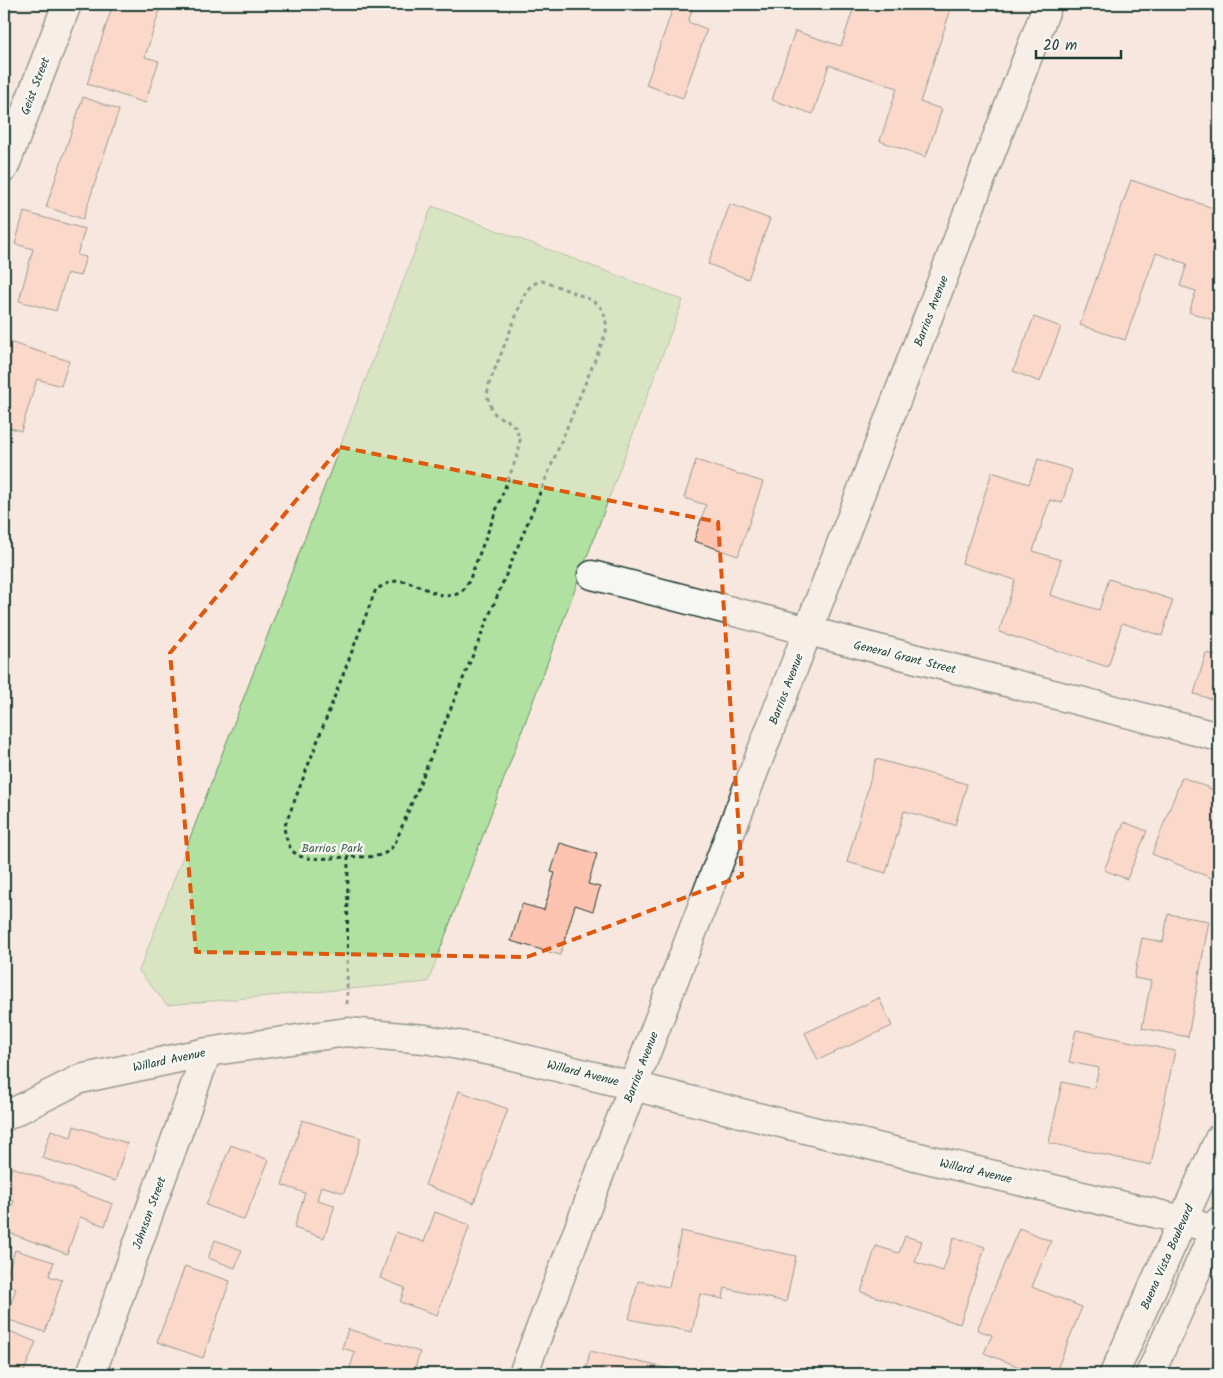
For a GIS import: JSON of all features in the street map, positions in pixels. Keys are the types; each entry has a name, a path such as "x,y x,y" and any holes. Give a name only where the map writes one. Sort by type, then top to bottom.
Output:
{"street":[{"name":"Geist Street","path":"4,168 67,4"},
{"name":"Barrios Avenue","path":"523,1374 1048,4"},
{"name":"General Grant Street","path":"592,575 1219,737"},
{"name":"Willard Avenue","path":"4,1118 80,1079 207,1052 347,1032 425,1039 497,1052 877,1147 1218,1228"},
{"name":"Johnson Street","path":"91,1374 207,1052"},
{"name":"Buena Vista Boulevard","path":"1114,1374 1219,1140"},
{"path":"1150,1374 1218,1228"}],"path":[{"path":"542,281 595,301 604,310 607,321 606,332 396,841 385,854 348,857 309,858 296,854 287,842 284,828 376,589 399,581 442,595 453,595 463,590 469,581 519,451 520,439 514,427 507,420 496,416 487,396 526,291 533,284 542,281"},
{"path":"347,1032 348,857"}],"highlighted area":[{"path":"340,447 718,522 742,876 527,957 196,952 170,653"}],"green space":[{"name":"Barrios Park","path":"432,206 683,300 428,982 167,1005 139,971"}],"building":[{"path":"4,4 9,4 4,21"},
{"path":"113,4 155,4 161,6 145,57 159,61 145,103 87,84"},
{"path":"651,4 694,4 688,22 707,29 683,98 646,85 672,11"},
{"path":"855,4 936,4 951,9 920,102 942,109 926,157 880,141 897,88 829,65 813,114 772,100 795,31 841,46"},
{"path":"83,97 119,110 83,219 46,207"},
{"path":"1131,180 1219,210 1219,322 1189,312 1196,291 1180,286 1187,264 1156,253 1125,340 1080,325"},
{"path":"730,204 770,219 748,279 708,264"},
{"path":"24,212 85,229 77,255 86,257 80,276 67,273 56,311 19,301 33,249 15,244"},
{"path":"1034,317 1061,327 1040,382 1013,371"},
{"path":"6,341 69,361 61,386 37,379 21,431 4,426 4,347"},
{"path":"1038,459 1072,470 1062,503 1050,500 1033,551 1061,560 1050,595 1099,610 1109,579 1173,600 1162,636 1122,623 1108,667 999,632 1015,580 962,563 992,472 1029,484"},
{"path":"696,460 763,482 738,556 694,541 706,505 684,498"},
{"path":"1206,653 1219,656 1219,701 1194,694"},
{"path":"876,759 967,784 955,825 904,811 886,873 847,862"},
{"path":"1182,777 1219,792 1219,881 1152,854"},
{"path":"1124,822 1147,831 1127,879 1104,870"},
{"path":"560,843 597,854 588,884 600,887 593,911 575,905 560,955 511,941 522,904 544,910 555,873 551,872"},
{"path":"1168,914 1209,921 1188,1037 1142,1028 1151,981 1134,978 1142,938 1163,942"},
{"path":"879,998 892,1026 818,1060 805,1033"},
{"path":"1076,1030 1175,1051 1151,1165 1049,1143 1062,1082 1094,1089 1099,1068 1069,1062"},
{"path":"459,1091 508,1109 474,1203 425,1185"},
{"path":"302,1120 361,1138 344,1193 321,1186 317,1200 335,1205 324,1238 294,1228 305,1193 282,1185"},
{"path":"74,1126 127,1143 115,1181 42,1158 51,1130 71,1137"},
{"path":"231,1145 269,1160 244,1220 206,1205"},
{"path":"12,1167 113,1204 105,1226 80,1217 67,1254 4,1231 14,1201 4,1197 4,1190"},
{"path":"435,1212 470,1225 437,1315 400,1302 405,1288 380,1278 396,1232 424,1242"},
{"path":"1019,1228 1051,1241 1032,1287 1082,1307 1055,1374 1037,1374 984,1353 992,1335 977,1330"},
{"path":"681,1231 796,1256 786,1302 725,1288 723,1299 700,1294 692,1332 629,1319 638,1281 669,1287"},
{"path":"905,1236 922,1241 915,1262 943,1271 954,1237 985,1247 960,1324 861,1292 876,1246 899,1253"},
{"path":"215,1240 242,1250 235,1268 208,1258"},
{"path":"15,1250 54,1262 49,1276 62,1280 45,1332 6,1319 16,1288 4,1284"},
{"path":"185,1266 230,1281 203,1358 157,1342"},
{"path":"348,1329 420,1352 413,1374 348,1374 355,1352 342,1348"},
{"path":"7,1330 36,1342 23,1374 4,1374 4,1338"},
{"path":"1219,1347 1219,1374 1210,1374"},
{"path":"590,1351 693,1374 585,1374"}]}
